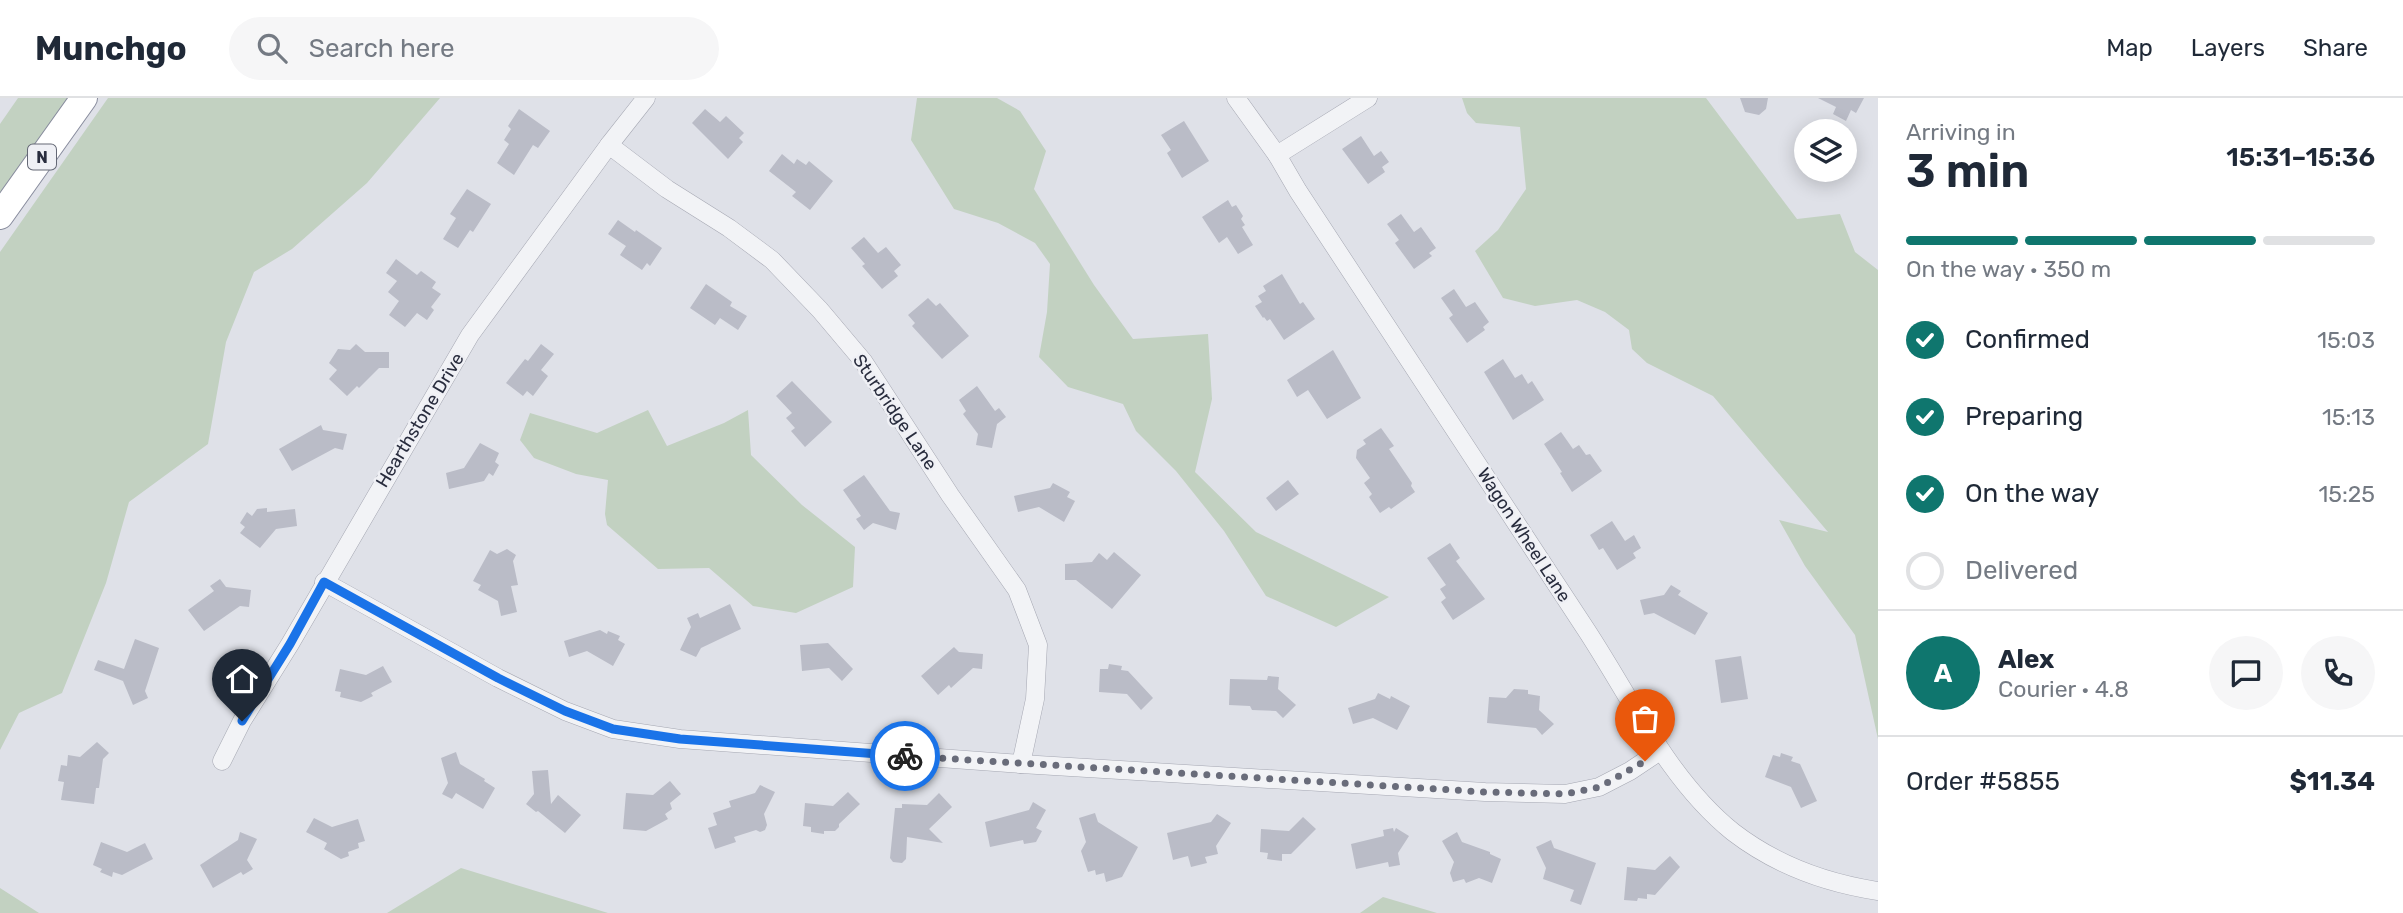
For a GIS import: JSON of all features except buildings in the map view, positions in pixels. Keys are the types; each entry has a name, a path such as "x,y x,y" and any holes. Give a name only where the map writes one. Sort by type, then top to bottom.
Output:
{"highway":[{"name":"N","path":"0,216 84,98"}],"street":[{"name":"Hearthstone Drive","path":"222,761 242,721 290,644 470,335 646,98"},
{"name":"Wagon Wheel Lane","path":"1237,98 1611,666 1660,751 1704,804 1732,831 1769,856 1812,876 1878,891"},
{"path":"1277,155 1368,98"},
{"name":"Sturbridge Lane","path":"609,145 667,189 729,228 772,260 820,310 863,361 950,495 1017,590 1038,645 1035,699 1021,764"},
{"path":"324,582 498,678 565,711 613,729 680,739 1021,764 1485,792 1565,794 1600,787 1660,751"}],"green space":[{"path":"18,98 76,98 0,207 0,124"},
{"path":"108,98 440,98 367,183 292,249 254,272 226,342 208,444 129,502 106,583 62,693 19,713 0,750 0,252"},
{"path":"917,98 997,98 1020,111 1046,151 1034,189 1094,285 1133,339 1208,334 1212,399 1195,472 1256,532 1389,597 1336,627 1266,596 1224,531 1176,471 1136,431 1123,404 1068,387 1039,357 1047,312 1050,264 1035,243 998,223 954,209 911,140"},
{"path":"1462,98 1706,98 1797,219 1840,214 1855,252 1878,270 1878,739 1855,635 1805,566 1779,520 1828,532 1713,396 1647,363 1632,349 1629,330 1605,312 1577,300 1535,306 1503,298 1475,251 1498,230 1526,189 1520,127 1476,123 1467,113"},
{"path":"648,410 667,446 724,423 748,410 751,455 802,505 855,547 853,587 796,613 753,606 709,568 658,569 607,525 605,514 608,480 576,474 534,458 520,440 530,413 597,433"},
{"path":"461,868 608,913 387,913"},
{"path":"0,888 39,913 0,913"},
{"path":"1383,897 1437,913 1360,913"}],"way so far":[{"path":"905,756 1485,792 1565,794 1600,787 1645,761"}],"route":[{"path":"242,721 290,644 324,582 498,678 565,711 613,729 680,739 905,756"}]}
